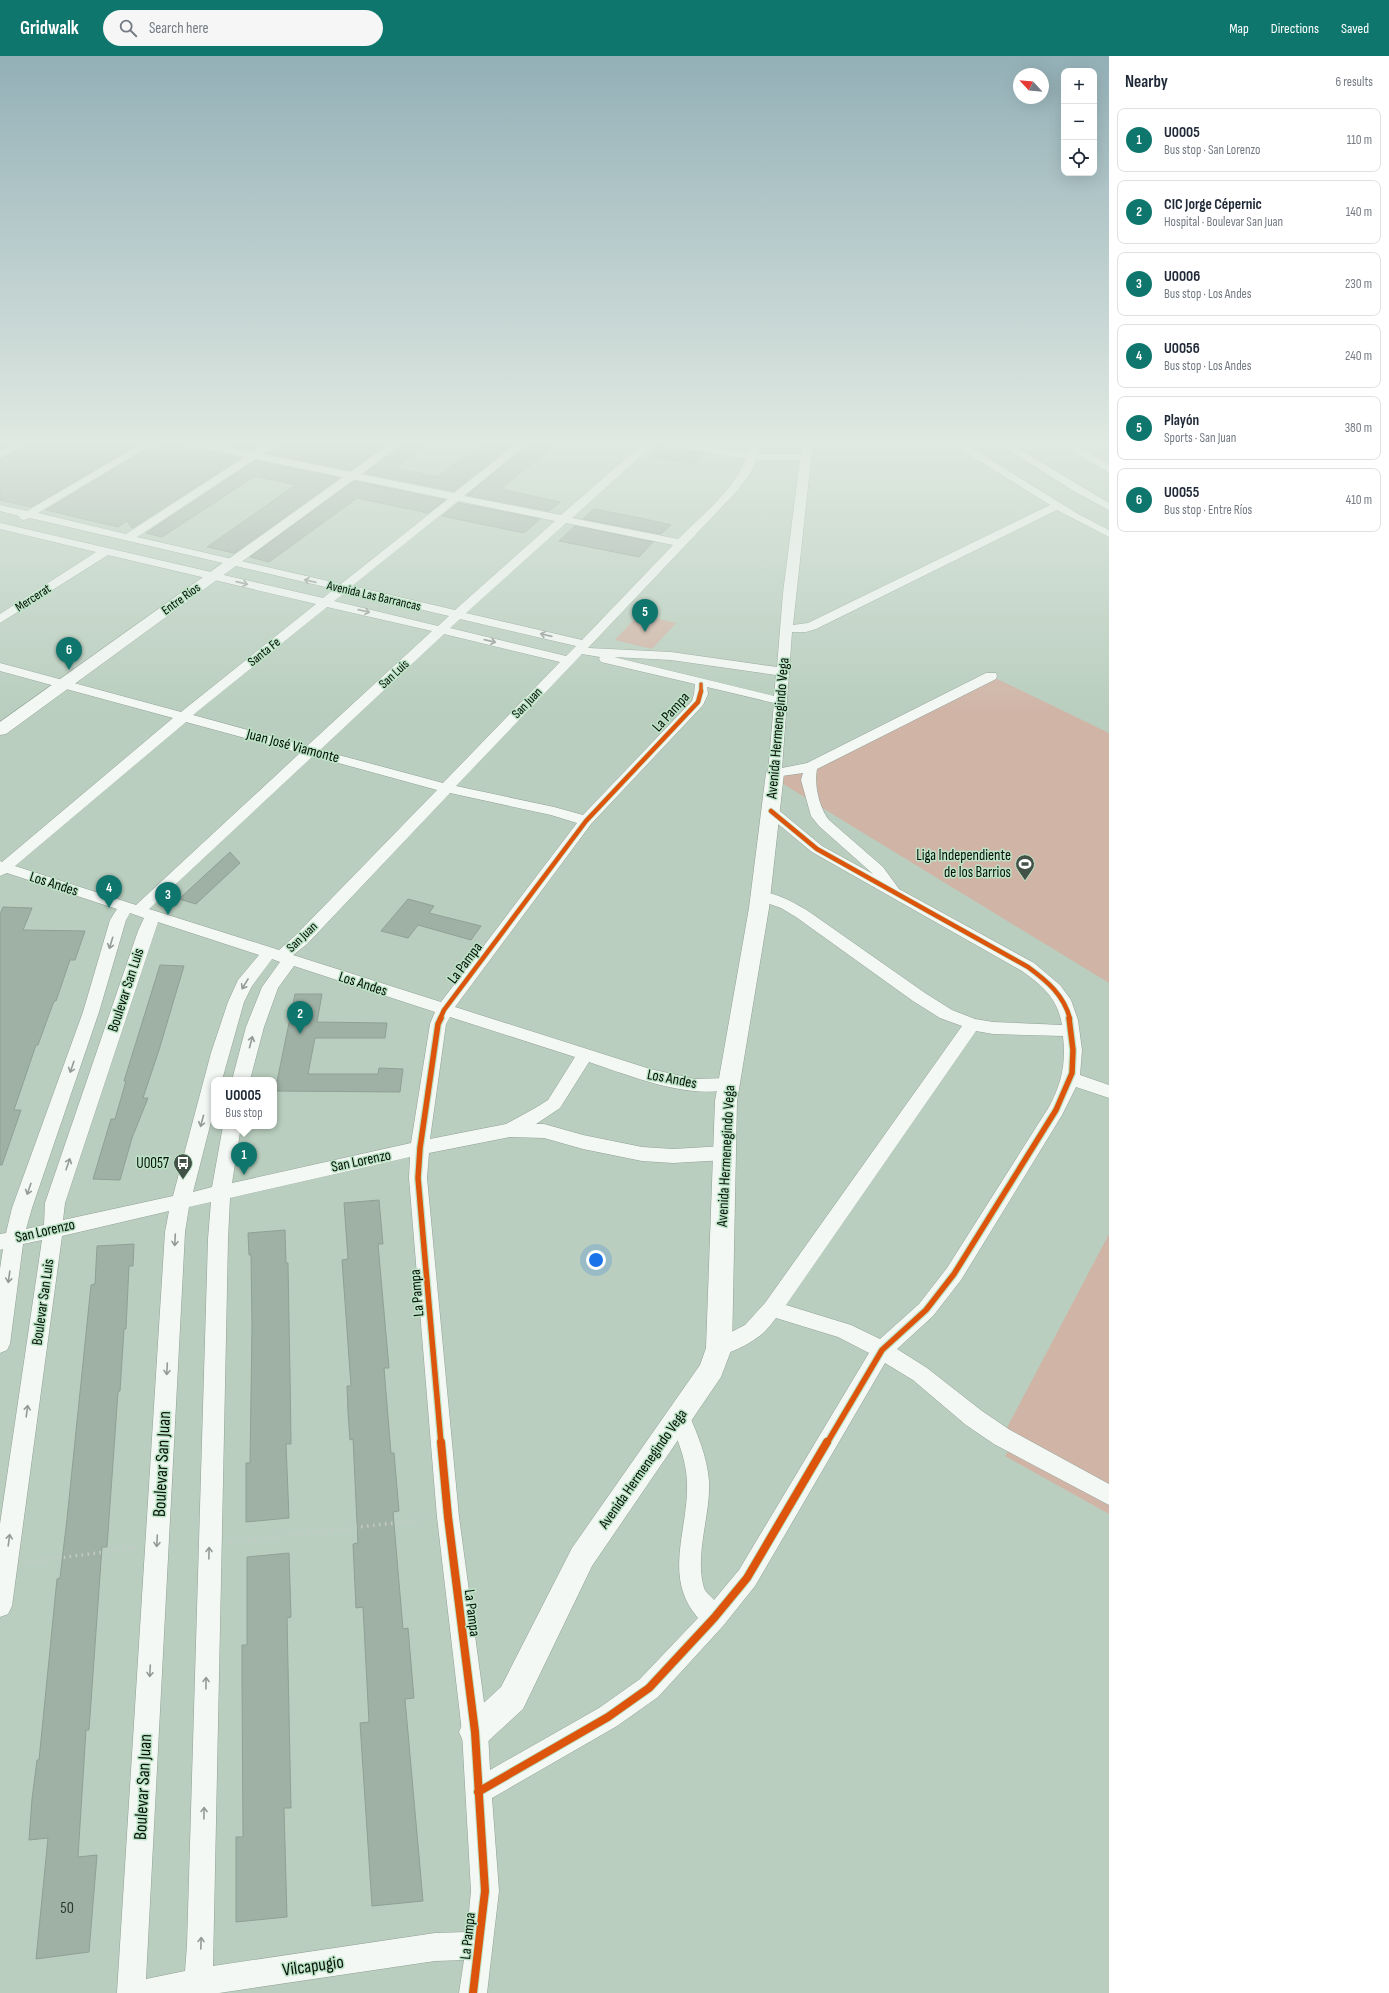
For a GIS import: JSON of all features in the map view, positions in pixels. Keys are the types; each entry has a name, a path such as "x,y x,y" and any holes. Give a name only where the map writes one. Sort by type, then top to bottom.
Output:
{"street":[{"name":"Avenida Las Barrancas","path":"13,530 326,602 441,630 576,651"},
{"name":"Avenida Las Barrancas","path":"94,530 457,615 576,651"},
{"path":"127,538 139,530"},
{"name":"Entre Ríos","path":"0,730 276,530"},
{"name":"Santa Fe","path":"1,868 183,717 414,530"},
{"name":"San Luis","path":"139,911 457,615 552,530"},
{"path":"616,530 680,543"},
{"name":"San Juan","path":"280,957 301,940 692,530"},
{"name":"Avenida Hermenegindo Vega","path":"475,1732 512,1698 582,1557 712,1369 719,1348 719,1295 726,1101 761,896 775,773 782,672 796,530"},
{"path":"786,630 812,626 1007,530"},
{"name":"Mercerat","path":"0,619 106,551"},
{"path":"576,651 671,656 782,672"},
{"path":"595,653 599,657 616,664 780,701"},
{"name":"Juan José Viamonte","path":"0,667 445,788 554,811 586,822"},
{"path":"775,773 811,767 991,676"},
{"name":"La Pampa","path":"473,1993 480,1945 485,1891 475,1732 448,1517 418,1178 420,1148 438,1024 444,1010 586,822 698,702 701,694 701,684"},
{"path":"811,767 808,780 816,813 824,823 878,870 897,894"},
{"path":"478,1792 608,1717 650,1688 714,1618 748,1578 882,1350 926,1310 954,1274 1066,1093 1072,1071 1072,1031 1067,1006 1057,992 1042,977 817,849 784,820 771,811"},
{"name":"Los Andes","path":"1,868 656,1077 694,1084 728,1084"},
{"path":"761,896 787,905 802,914 919,997 946,1014 972,1024 993,1028 1072,1031"},
{"name":"Boulevar San Luis","path":"0,1344 7,1240 22,1208 91,1012 118,920 139,911 146,931 54,1203 53,1229 0,1606"},
{"path":"242,1077 255,1027 280,957"},
{"name":"Boulevar San Juan","path":"214,1077 236,1002 244,984 280,957"},
{"path":"719,1348 752,1331 772,1309 972,1024"},
{"path":"510,1130 543,1112 554,1104 585,1055"},
{"path":"1070,1078 1109,1092"},
{"name":"Boulevar San Juan","path":"132,1993 175,1232 181,1201 211,1087"},
{"path":"198,1987 218,1239 221,1192 232,1129"},
{"name":"San Lorenzo","path":"7,1240 420,1148 510,1130 544,1131 583,1142 642,1154 673,1156 725,1153"},
{"path":"772,1309 844,1331 882,1350 920,1374 974,1418 1002,1437 1109,1495"},
{"path":"679,1417 688,1437 695,1459 698,1490 690,1568 696,1596 714,1618"},
{"name":"Vilcapugio","path":"147,1993 198,1987 435,1947 480,1945"}],"path":[{"path":"210,1544 448,1517"},
{"path":"6,1564 157,1546"}],"shaded area":[{"path":"639,614 676,623 652,649 615,640"},
{"name":"Liga Independiente de los Barrios","path":"991,676 1109,733 1109,983 775,779 795,771"},
{"path":"1109,1234 1109,1514 1005,1456 1013,1444 1002,1437"}],"building":[{"path":"150,530 172,530 162,537 146,533"},
{"path":"231,530 266,530 234,553 207,547"},
{"path":"286,530 312,530 269,562 250,557"},
{"path":"511,530 527,530 524,533"},
{"path":"570,530 596,530 653,542 639,557 559,541"},
{"path":"642,530 665,530 661,534"},
{"path":"230,852 240,863 196,904 179,899"},
{"path":"408,899 434,906 429,913 481,926 471,940 418,925 408,938 381,931"},
{"path":"3,907 32,908 23,930 85,931 75,960 70,960 56,1001 54,1001 38,1045 36,1045 14,1110 21,1110 2,1165 0,1165 0,914"},
{"path":"160,965 184,966 143,1098 148,1098 132,1138 120,1180 93,1179 111,1119 115,1119 126,1081 124,1081"},
{"path":"295,994 322,994 317,1022 387,1023 385,1038 315,1038 308,1074 378,1074 379,1068 403,1069 400,1092 277,1091 277,1081"},
{"path":"379,1200 383,1244 378,1244 389,1368 384,1368 391,1453 394,1453 399,1511 393,1512 403,1629 408,1628 414,1698 405,1699 423,1901 372,1906 360,1723 369,1722 363,1607 356,1608 353,1544 358,1543 353,1439 350,1440 348,1412 347,1386 351,1386 342,1260 348,1259 344,1203"},
{"path":"285,1230 286,1263 288,1263 291,1444 286,1444 289,1518 246,1522 246,1463 250,1463 252,1327 251,1255 249,1255 248,1233"},
{"path":"134,1244 133,1266 129,1266 126,1329 124,1329 120,1391 118,1392 107,1547 102,1547 89,1730 86,1730 78,1857 97,1855 89,1952 36,1959 48,1838 29,1840 32,1799 37,1760 39,1760 57,1579 60,1578 67,1519 91,1285 95,1284 97,1246"},
{"path":"289,1553 291,1617 287,1618 291,1808 284,1808 287,1917 236,1922 236,1837 243,1837 242,1645 247,1645 247,1557"}],"cycle path":[{"path":"473,1993 480,1945 485,1891 475,1732 448,1517 418,1178 420,1148 438,1024 444,1010 586,821 698,702 701,694 701,684"},
{"path":"478,1792 608,1717 649,1688 714,1618 747,1578 882,1350 926,1310 954,1274 1056,1110 1072,1073 1072,1040 1068,1012 1059,994 1044,979 1028,967 817,849 784,820 771,811"}],"place":[{"name":"Playón","path":"645,632"},
{"name":"U0055","path":"69,670"},
{"name":"Liga Independiente de los Barrios","path":"1025,881"},
{"name":"U0056","path":"109,908"},
{"name":"U0006","path":"168,915"},
{"name":"CIC Jorge Cépernic","path":"300,1034"},
{"name":"U0005","path":"244,1175"},
{"name":"U0057","path":"183,1180"}]}
